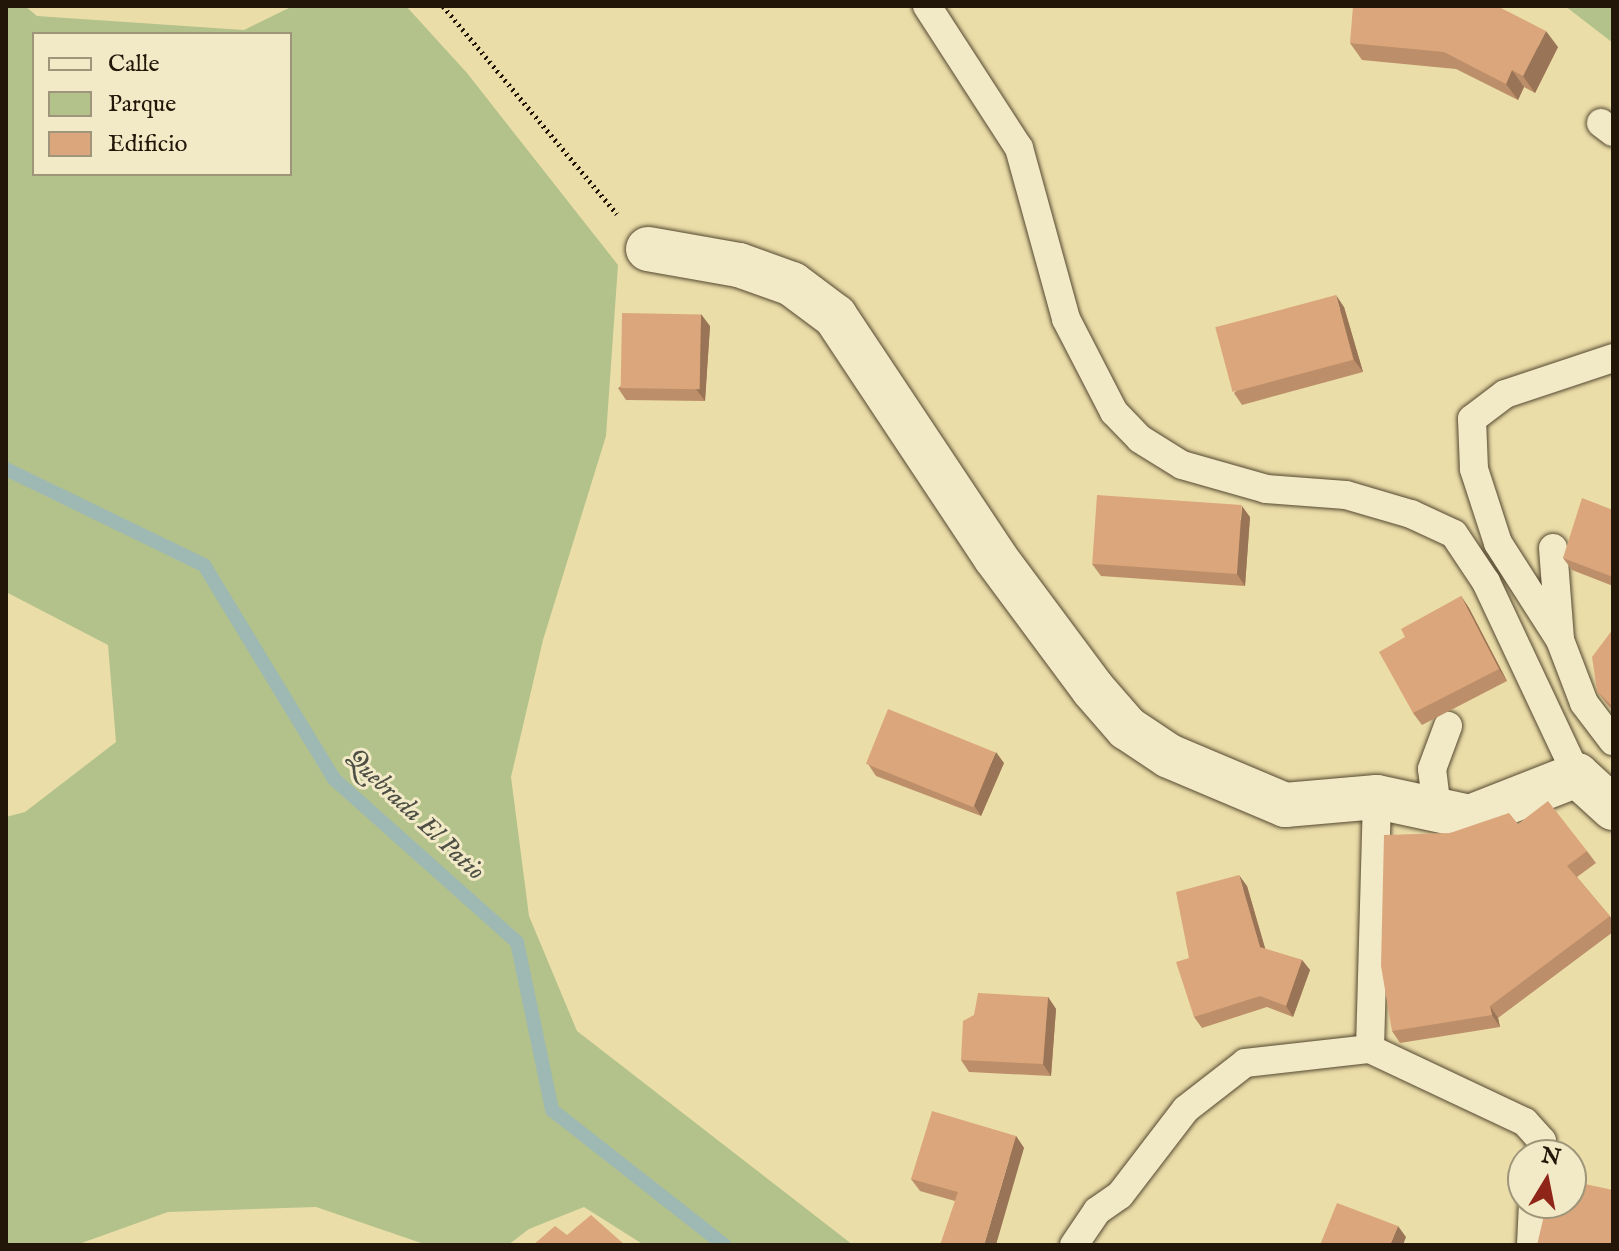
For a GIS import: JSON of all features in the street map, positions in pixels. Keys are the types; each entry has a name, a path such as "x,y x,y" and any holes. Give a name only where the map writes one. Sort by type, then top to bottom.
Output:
{"street":[{"path":"648,249 739,265 792,284 835,316 862,348 995,557 1127,728 1223,783 1285,805 1377,797 1470,817 1577,775 1613,808"}],"lane":[{"path":"927,6 1019,148 1066,319 1114,412 1140,439 1182,465 1266,489 1346,495 1411,514 1454,534 1486,582 1577,775"},
{"path":"1613,358 1505,394 1472,419 1474,469 1498,543 1560,640 1584,703 1613,741"},
{"path":"1553,548 1560,640"},
{"path":"1437,809 1432,769 1448,726"},
{"path":"1370,1049 1377,797"},
{"path":"1077,1244 1186,1109 1245,1063 1370,1049 1525,1122 1540,1139"},
{"path":"1531,1245 1532,1219"}],"path":[{"path":"443,6 648,249"}],"green space":[{"path":"6,6 25,6 37,16 244,30 293,6 406,6 467,73 618,265 606,436 543,640 511,777 529,916 577,1031 853,1245 644,1245 584,1207 529,1229 508,1245 427,1245 316,1207 168,1212 76,1245 6,1245 6,817 25,812 116,742 108,645 6,592"},
{"path":"1565,6 1613,6 1613,43"}],"building":[{"path":"1353,6 1497,6 1546,31 1523,76 1512,70 1506,84 1444,52 1350,43"},
{"path":"1336,295 1353,360 1233,392 1215,327"},
{"path":"622,313 701,314 700,389 621,388"},
{"path":"1097,495 1242,505 1237,574 1092,564"},
{"path":"1582,498 1613,510 1613,577 1563,558"},
{"path":"1461,596 1499,669 1413,713 1379,652 1405,637 1401,629"},
{"path":"1613,629 1613,707 1597,691 1592,657"},
{"path":"888,709 996,752 973,807 866,764"},
{"path":"1548,801 1587,851 1567,866 1610,916 1490,1006 1492,1015 1392,1031 1381,966 1384,835 1450,833 1509,813 1518,824"},
{"path":"1239,875 1260,947 1302,960 1286,1006 1260,996 1194,1017 1176,962 1189,958 1176,892"},
{"path":"978,993 1048,997 1043,1064 961,1060 963,1021 974,1015"},
{"path":"932,1111 1016,1136 984,1245 940,1245 958,1192 911,1179"},
{"path":"1587,1184 1613,1190 1613,1245 1537,1245 1543,1219 1587,1219"},
{"path":"1337,1203 1398,1226 1390,1245 1320,1245"},
{"path":"591,1215 625,1245 533,1245 555,1226 567,1235"}],"waterway":[{"name":"Quebrada El Patio","path":"6,469 204,565 334,779 517,942 552,1110 724,1245"}]}
